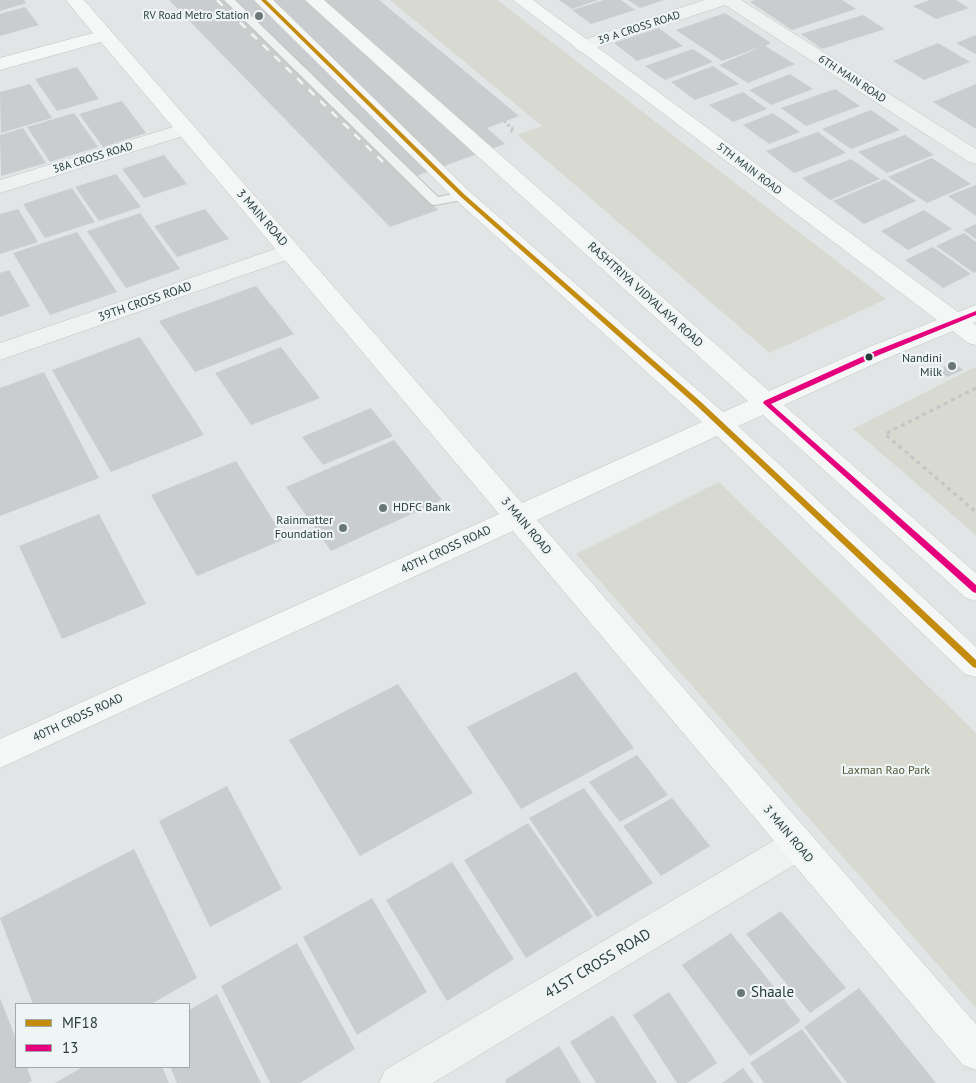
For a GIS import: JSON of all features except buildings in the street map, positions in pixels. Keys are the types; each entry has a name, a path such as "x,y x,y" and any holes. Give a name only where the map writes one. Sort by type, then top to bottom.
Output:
{"street":[{"name":"3 MAIN ROAD","path":"75,0 976,1052"},
{"path":"264,0 463,196 721,424 976,665"},
{"name":"RASHTRIYA VIDYALAYA ROAD","path":"314,0 976,590"},
{"name":"5TH MAIN ROAD","path":"522,0 966,318 976,337"},
{"name":"39 A CROSS ROAD","path":"584,46 722,0"},
{"name":"6TH MAIN ROAD","path":"729,0 976,158"},
{"path":"0,64 105,35"},
{"name":"38A CROSS ROAD","path":"0,187 186,129"},
{"name":"39TH CROSS ROAD","path":"0,352 290,251"},
{"name":"40TH CROSS ROAD","path":"0,754 766,403 877,353 966,318"},
{"name":"41ST CROSS ROAD","path":"398,1083 797,845"}],"lane":[{"path":"229,0 435,201 463,196"}],"path":[{"path":"504,121 514,130 508,132"},
{"path":"976,388 885,434 976,512"}],"green space":[{"path":"390,0 497,0 886,299 770,353 517,135 542,126"},
{"path":"976,368 976,535 853,429"},
{"name":"Laxman Rao Park","path":"719,482 976,733 976,1008 576,554"}],"railway":[{"path":"217,0 383,162"}],"transit line":[{"name":"MF18","path":"263,0 463,196 699,404 976,665"},
{"name":"13","path":"976,313 877,353 766,403 976,590"}],"place":[{"name":"RV Road Metro Station","path":"259,16"},
{"name":"Nandini Milk","path":"952,366"},
{"name":"HDFC Bank","path":"383,508"},
{"name":"Rainmatter Foundation","path":"343,528"},
{"name":"Shaale","path":"741,993"}]}
